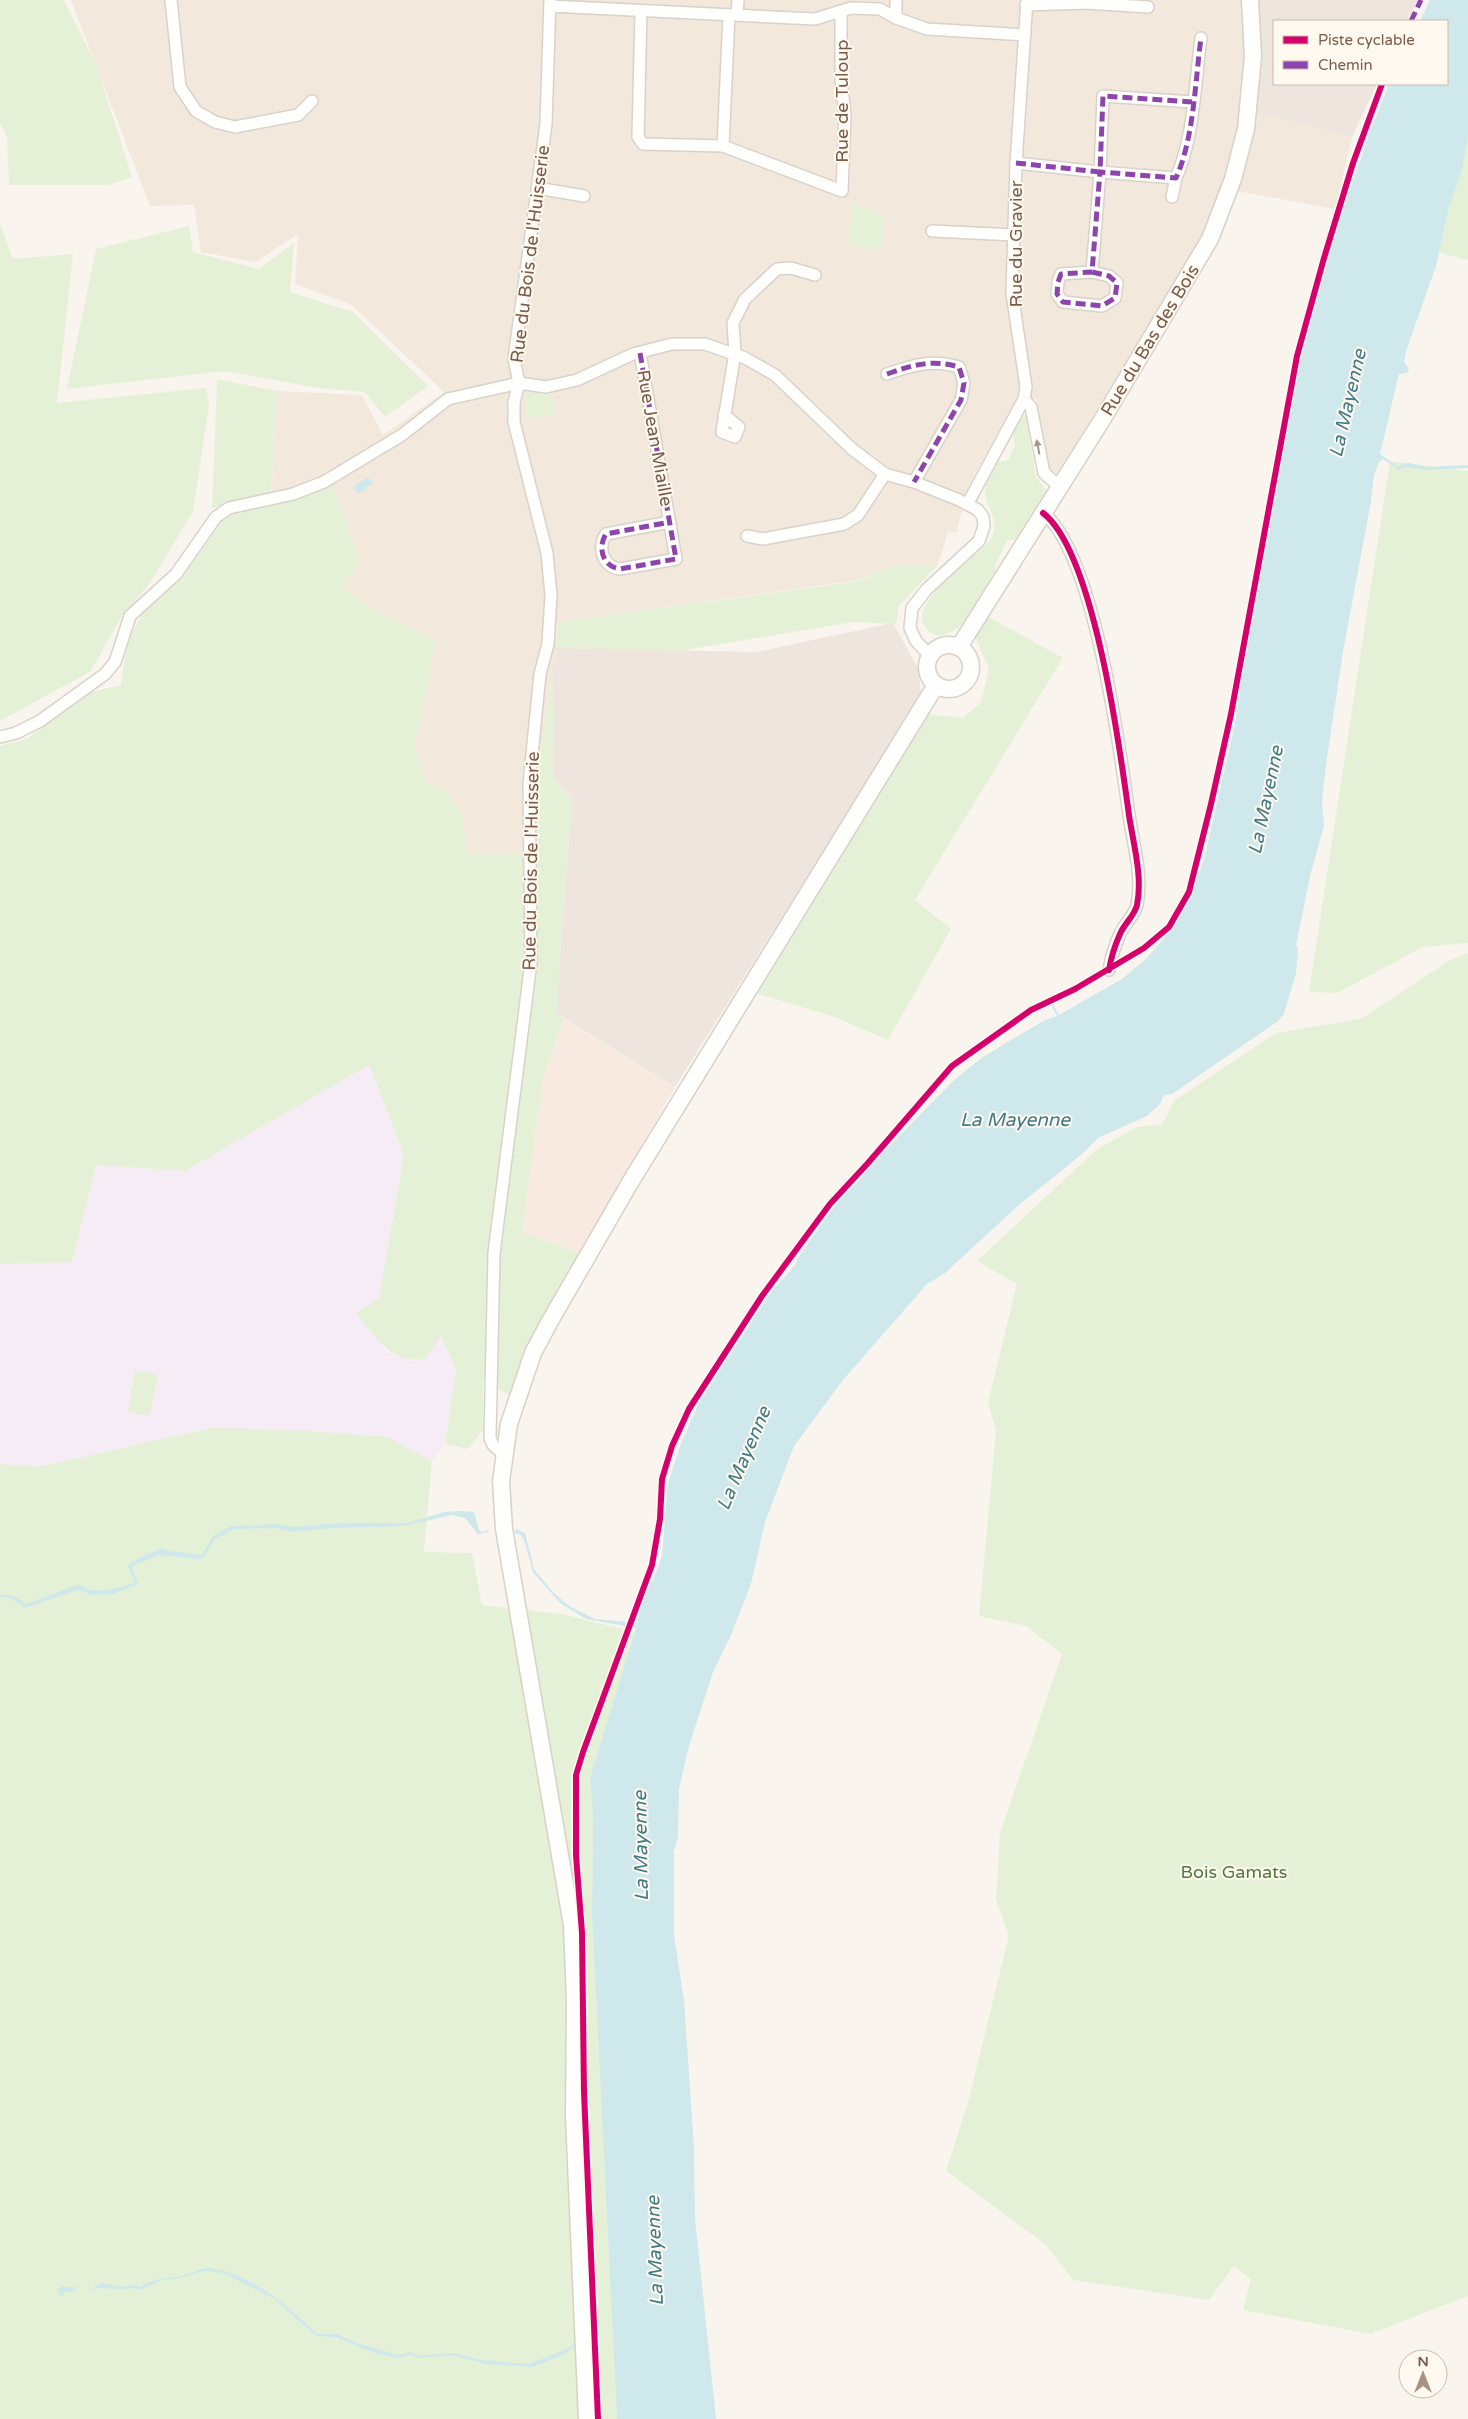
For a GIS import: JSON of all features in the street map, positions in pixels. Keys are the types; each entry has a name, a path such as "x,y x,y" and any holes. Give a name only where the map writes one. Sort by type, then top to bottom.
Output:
{"main road":[{"name":"Rue du Bas des Bois","path":"959,647 1060,487 1204,250 1224,204 1246,129 1253,56 1250,0"},
{"path":"946,645 959,647 969,657 972,664 968,678 957,688 950,689 936,685 928,675 927,662 930,656 939,647 946,645"},
{"path":"587,2419 574,2116 575,2001 572,1924 505,1539 501,1504 504,1454 509,1424 533,1353 550,1321 631,1181 936,685"}],"street":[{"path":"170,0 180,87 196,111 215,122 235,127 298,115 312,101"},
{"path":"642,11 638,136 643,144 723,146 733,15 738,0"},
{"path":"896,0 896,18"},
{"path":"1027,2 1148,7"},
{"name":"Rue du Gravier","path":"968,503 1024,399 1026,387 1012,293 1016,163 1027,2"},
{"path":"550,3 642,11 815,18 851,8 880,9 896,18 927,29 1025,35"},
{"name":"Rue du Bois de l'Huisserie","path":"504,1454 493,1445 490,1438 494,1253 531,962 529,784 540,674 548,644 551,595 547,553 514,422 514,402 519,384 514,359 546,124 550,3"},
{"name":"Rue de Tuloup","path":"723,146 842,191 845,115 841,80 842,12"},
{"path":"1172,197 1176,178 1182,167 1200,38"},
{"path":"1092,272 1100,172 1103,96 1192,102"},
{"path":"1016,163 1176,178"},
{"path":"537,188 584,196"},
{"path":"932,231 1015,235"},
{"path":"724,415 735,353 733,323 745,299 777,269 791,268 814,275"},
{"path":"1092,272 1109,276 1117,283 1115,298 1102,306 1063,302 1057,294 1058,282 1062,274 1092,272"},
{"path":"0,737 16,734 40,721 105,674 115,662 130,616 176,574 216,517 241,504 293,494 324,482 402,436 448,399 519,384 546,387 577,380 640,353 672,344 705,344 735,353 775,375 852,448 885,474 914,482 968,503 978,510 983,517 984,526 979,541 927,588 912,608 910,628 916,641 930,656"},
{"name":"Rue Jean Miaille","path":"640,353 670,522 676,559 620,569 611,568 607,564 604,558 602,542 606,534 670,522"},
{"path":"886,374 913,365 942,362 959,367 964,384 961,400 914,482"},
{"path":"1024,399 1031,407 1044,473 1060,487"},
{"path":"747,536 763,540 844,524 858,516 885,474"},
{"path":"1043,513 1054,522 1060,532 1084,588 1097,631 1122,764 1138,879 1137,906 1120,933 1109,970"}],"shaded area":[{"path":"71,0 1249,0 1254,111 1352,137 1335,209 1242,192 1219,195 1195,250 1057,474 1048,471 1036,399 1017,398 970,483 956,533 948,532 938,565 897,566 853,581 558,622 557,648 537,777 538,855 465,854 463,816 426,784 415,745 436,640 375,611 342,586 271,500 277,391 362,395 383,435 444,392 352,305 295,284 298,234 255,262 201,252 194,205 150,206"},
{"path":"1249,0 1418,0 1408,20 1273,20 1273,85 1377,85 1352,137 1254,111"},
{"path":"893,623 918,668 921,695 675,1087 556,1013 572,797 554,779 553,670 557,648 756,652"},
{"path":"564,1019 675,1087 580,1253 522,1232 543,1077"},
{"path":"369,1065 404,1154 379,1300 357,1313 388,1353 412,1361 425,1359 441,1336 456,1370 445,1444 432,1461 387,1437 211,1428 38,1467 0,1464 0,1264 72,1262 96,1165 185,1171"}],"green space":[{"path":"0,0 64,0 97,67 132,177 109,185 9,185 7,137 0,123"},
{"path":"1468,110 1468,260 1428,250"},
{"path":"852,201 884,217 882,251 849,245"},
{"path":"0,223 13,259 73,254 57,403 206,388 209,405 193,511 152,580 120,619 90,672 0,721"},
{"path":"189,226 193,252 259,269 294,243 290,292 353,312 428,386 385,417 365,392 317,388 225,371 67,389 96,249"},
{"path":"217,379 277,391 271,495 212,508"},
{"path":"551,390 555,414 529,418 525,394"},
{"path":"1024,415 1026,416 1036,477 1046,490 1016,539 1007,541 995,565 995,573 972,612 957,628 948,634 938,636 925,626 922,615 928,601 940,587 990,540 995,528 993,516 986,499 986,485 995,463 1008,460 1015,446 1012,432"},
{"path":"1390,461 1468,471 1468,943 1423,947 1337,993 1309,992"},
{"path":"332,483 360,561 343,586 375,611 436,640 415,745 426,784 443,787 463,816 466,854 538,855 537,777 553,670 554,779 572,797 556,1013 564,1019 543,1077 522,1232 580,1253 509,1395 483,1380 483,1430 468,1449 445,1444 456,1370 441,1336 425,1359 413,1360 403,1358 385,1347 356,1313 379,1299 404,1154 369,1065 185,1171 96,1165 72,1262 0,1264 0,746 28,738 87,693 121,685 127,642 146,607 178,582 227,515"},
{"path":"938,565 899,606 896,624 853,622 679,651 557,648 558,622 853,582 897,566"},
{"path":"989,617 1063,658 915,900 951,929 888,1040 832,1016 755,993 924,714 963,718 981,702 989,669 975,636"},
{"name":"Bois Gamats","path":"1468,953 1468,2296 1370,2334 1243,2310 1251,2279 1234,2266 1209,2300 1073,2280 1045,2244 946,2171 969,2099 1009,1935 996,1900 1000,1833 1062,1654 1026,1626 979,1616 996,1431 988,1402 1017,1284 977,1261 1097,1149 1137,1127 1162,1124 1174,1101 1276,1033 1361,1019 1450,960"},
{"path":"135,1371 158,1374 150,1416 128,1412"},
{"path":"211,1428 310,1431 387,1437 432,1461 424,1552 472,1553 482,1605 561,1614 635,1632 590,1778 593,1819 592,1916 617,2419 0,2419 0,1464 38,1467"}],"water":[{"name":"La Mayenne","path":"1430,0 1468,0 1468,136 1462,169 1448,210 1436,266 1406,351 1404,362 1409,369 1407,373 1399,374 1380,454 1397,466 1409,463 1426,467 1468,465 1468,468 1424,470 1407,467 1399,470 1383,459 1379,462 1374,475 1371,501 1343,652 1327,758 1322,800 1324,826 1311,872 1296,945 1298,949 1296,973 1284,1014 1278,1021 1172,1094 1164,1095 1160,1104 1147,1116 1098,1138 1082,1154 1020,1204 944,1274 927,1284 843,1380 794,1446 765,1522 751,1584 731,1635 713,1672 689,1746 679,1789 678,1837 674,1851 674,1935 684,2000 694,2148 695,2218 716,2419 617,2419 592,1916 593,1819 590,1778 636,1628 586,1619 560,1603 533,1572 524,1540 520,1534 514,1533 516,1529 525,1533 534,1569 553,1592 569,1606 595,1619 637,1623 639,1613 634,1599 653,1580 662,1556 668,1483 681,1443 699,1403 771,1292 796,1264 797,1259 833,1208 870,1166 954,1080 983,1057 1045,1020 1057,1016 1051,1005 1053,1004 1059,1015 1122,979 1147,958 1174,926 1187,903 1204,860 1235,724 1251,621 1300,363 1330,247 1371,129 1389,85 1448,85 1448,20 1420,20"},
{"path":"368,477 373,483 358,494 353,487"},
{"path":"444,1512 474,1512 479,1530 483,1532 490,1529 488,1532 478,1534 465,1518 453,1515 404,1526 332,1528 293,1532 277,1528 234,1529 215,1539 203,1558 160,1555 132,1566 138,1584 113,1594 92,1595 79,1590 24,1608 11,1598 0,1597 0,1595 12,1596 27,1604 76,1585 89,1590 108,1590 124,1586 135,1582 128,1566 130,1563 161,1548 202,1555 213,1536 231,1526 278,1524 292,1527 341,1523 408,1523"},
{"path":"208,2268 239,2276 253,2283 281,2302 317,2334 337,2334 357,2343 397,2355 411,2352 420,2356 453,2353 481,2360 529,2364 567,2349 577,2341 579,2344 564,2354 533,2367 487,2364 450,2355 420,2358 411,2355 396,2358 369,2351 336,2337 316,2336 273,2298 223,2273 204,2271 176,2279 161,2280 141,2290 135,2288 102,2288 90,2290 101,2283 122,2287 134,2284 140,2287 156,2280 181,2276"},
{"path":"63,2285 65,2287 76,2287 76,2291 66,2292 61,2297 57,2290"}],"marked path":[{"path":"1411,20 1421,0"},
{"path":"1092,272 1109,276 1117,283 1115,298 1102,306 1063,302 1057,294 1061,274 1092,272 1100,172 1176,178 1187,145 1201,38"},
{"path":"1016,163 1100,172 1103,96 1192,102"},
{"path":"640,353 676,559 620,569 609,565 603,556 602,545 606,534 670,522"},
{"path":"887,374 922,364 940,363 959,367 964,383 961,400 914,482"}],"cycle path":[{"path":"598,2419 584,2092 582,1933 576,1855 576,1775 652,1565 660,1519 662,1479 672,1446 689,1409 762,1296 830,1204 952,1066 1031,1010 1075,989 1144,948 1169,927 1189,892 1231,714 1297,356 1353,163 1382,85"},
{"path":"1043,513 1061,534 1077,567 1090,608 1102,654 1111,701 1137,860 1139,883 1137,905 1118,938 1109,970"}]}
